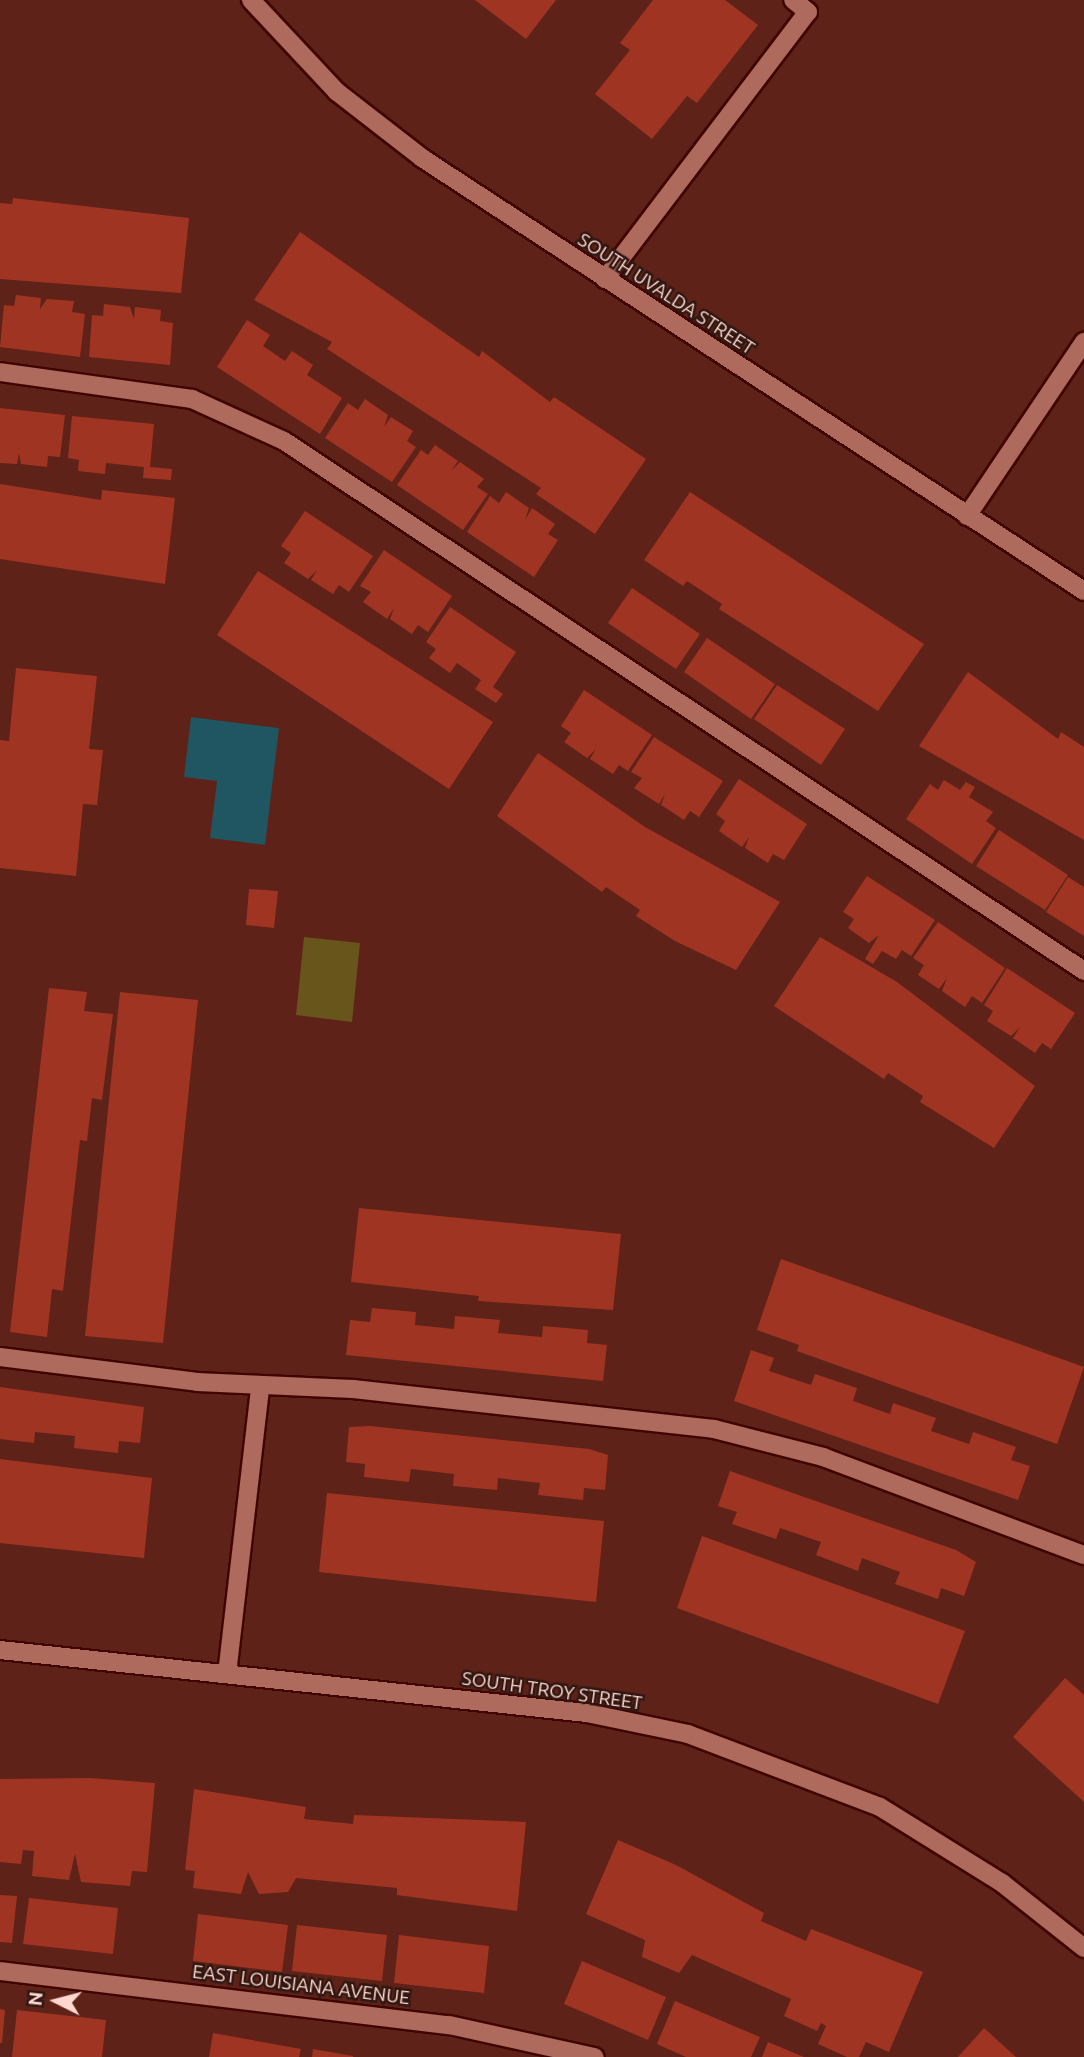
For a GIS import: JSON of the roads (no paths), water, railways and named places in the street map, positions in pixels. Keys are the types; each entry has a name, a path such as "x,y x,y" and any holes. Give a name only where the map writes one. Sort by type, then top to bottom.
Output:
{"street":[{"name":"SOUTH UVALDA STREET","path":"251,0 303,60 383,129 605,279 1084,591"},
{"path":"605,279 813,6 793,0"},
{"path":"967,516 1084,342"},
{"path":"0,372 192,399 285,441 1084,971"},
{"path":"0,1357 260,1388 353,1389 743,1434 823,1457 1084,1555"},
{"path":"227,1674 260,1388"},
{"name":"SOUTH TROY STREET","path":"0,1650 587,1713 735,1748 880,1807 1002,1883 1084,1948"},
{"name":"EAST LOUISIANA AVENUE","path":"0,1971 449,2025 595,2057"}],"water":[{"path":"191,717 279,728 265,845 210,838 217,781 184,777"}]}
